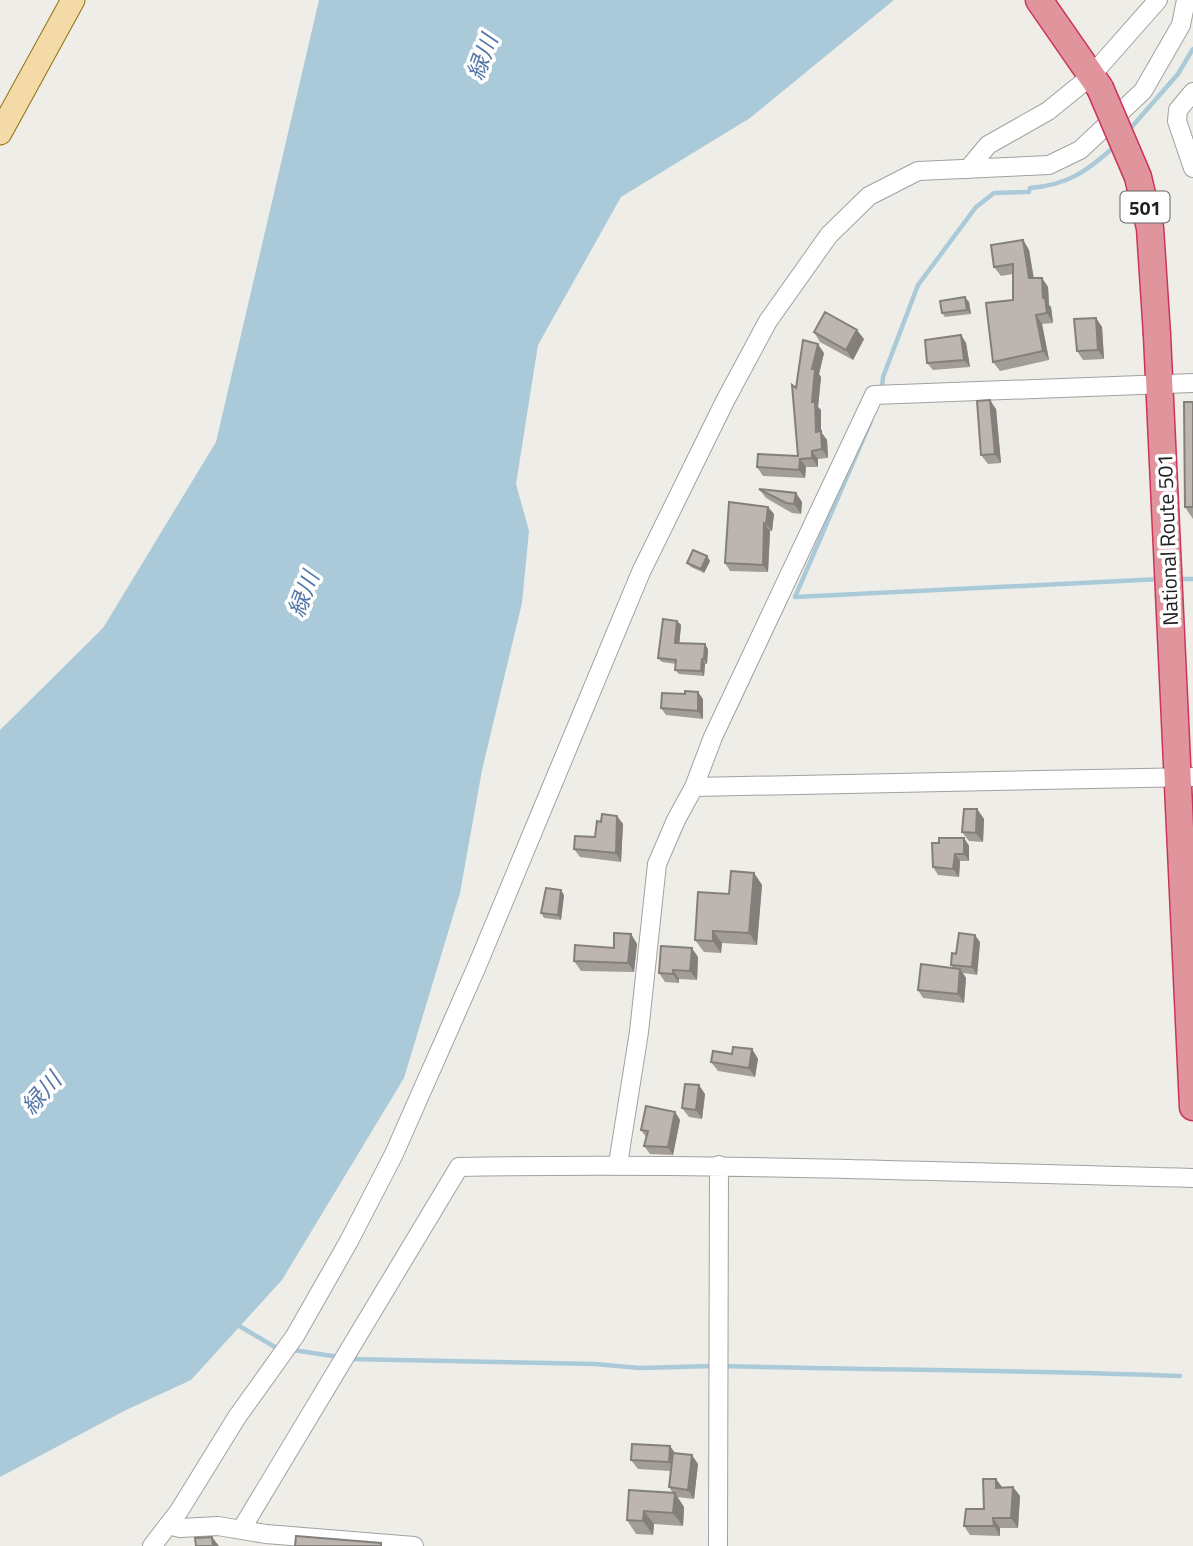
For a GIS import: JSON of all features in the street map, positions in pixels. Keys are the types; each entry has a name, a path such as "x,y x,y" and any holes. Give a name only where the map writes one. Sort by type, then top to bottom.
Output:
{"highway":[{"name":"National Route 501","path":"1039,0 1089,75 1123,138 1141,190 1150,228 1185,777 1193,1108"}],"main road":[{"path":"0,133 73,0"}],"street":[{"path":"968,169 988,145 1048,111 1089,75 1158,0"},
{"path":"152,1546 237,1416 295,1336 394,1154 477,966 641,572 725,401 768,321 829,235 869,196 918,171 1049,165 1080,150 1143,91 1181,25 1186,0"},
{"path":"1193,92 1178,110 1177,121 1193,168"},
{"path":"618,1164 639,1032 657,864 694,787 713,737 874,395 1193,383"},
{"path":"694,787 1185,777"},
{"path":"241,1530 459,1167 719,1165 1193,1178"},
{"path":"718,1546 719,1165"},
{"path":"168,1525 180,1528 218,1526 241,1530 266,1540 414,1546"}],"water":[{"name":"緑川","path":"319,0 894,0 750,118 621,197 538,345 516,484 529,531 522,603 482,770 460,893 404,1078 282,1280 191,1380 126,1410 0,1477 0,730 103,628 216,442"}],"building":[{"path":"1023,240 1029,278 1042,278 1047,313 1036,315 1043,351 993,362 986,303 1013,300 1013,264 994,267 991,245"},
{"path":"965,297 967,310 942,313 940,301"},
{"path":"825,312 857,330 846,350 814,332"},
{"path":"1096,318 1098,350 1077,351 1074,319"},
{"path":"961,335 964,360 927,363 925,340"},
{"path":"803,340 818,344 812,369 815,369 812,402 815,402 816,432 821,431 822,449 812,451 812,458 800,459 799,470 757,467 758,454 798,456 792,385 796,388"},
{"path":"990,400 995,454 981,455 977,401"},
{"path":"1184,402 1193,402 1193,507 1185,507"},
{"path":"759,489 796,493 794,504 786,503"},
{"path":"729,502 768,507 766,524 764,523 763,565 725,563"},
{"path":"693,550 707,556 701,569 687,563"},
{"path":"663,619 677,621 675,643 705,644 701,671 675,670 676,660 658,658"},
{"path":"685,691 698,692 698,711 661,708 662,693 685,694"},
{"path":"964,809 977,809 976,833 962,832"},
{"path":"602,814 617,816 616,853 574,849 575,836 595,837 597,821 601,822"},
{"path":"939,838 964,838 964,854 955,854 953,869 933,867 932,843 939,843"},
{"path":"731,871 754,873 749,933 713,931 713,941 695,940 698,892 729,894"},
{"path":"546,888 561,890 558,915 541,913"},
{"path":"614,933 631,934 628,963 574,961 575,945 614,948"},
{"path":"959,933 975,935 972,967 951,965 952,953 956,954"},
{"path":"661,946 692,948 690,971 659,973"},
{"path":"921,964 960,969 958,994 918,990"},
{"path":"733,1047 752,1049 749,1068 711,1062 713,1051 732,1054"},
{"path":"685,1084 699,1085 696,1110 682,1108"},
{"path":"646,1106 675,1112 668,1147 644,1146 648,1131 641,1130"},
{"path":"632,1444 670,1446 669,1462 631,1460"},
{"path":"673,1453 692,1455 688,1490 669,1487"},
{"path":"983,1479 996,1479 996,1488 1013,1487 1011,1518 993,1518 994,1526 964,1526 966,1509 984,1509"},
{"path":"629,1490 675,1493 673,1513 644,1511 643,1521 627,1520"},
{"path":"296,1536 381,1543 381,1546 295,1546"},
{"path":"212,1537 213,1546 196,1546 195,1538"}],"waterway":[{"path":"1129,130 1178,74 1193,49"},
{"path":"882,389 883,377 918,285 976,207 994,193 1029,192 1030,188 1066,180 1086,170 1114,147"},
{"path":"871,421 795,597 1161,579"},
{"path":"1176,579 1193,579"},
{"path":"236,1324 281,1348"},
{"path":"293,1350 339,1357"},
{"path":"348,1359 595,1364 640,1368 713,1366"},
{"path":"722,1366 1180,1376"}]}
